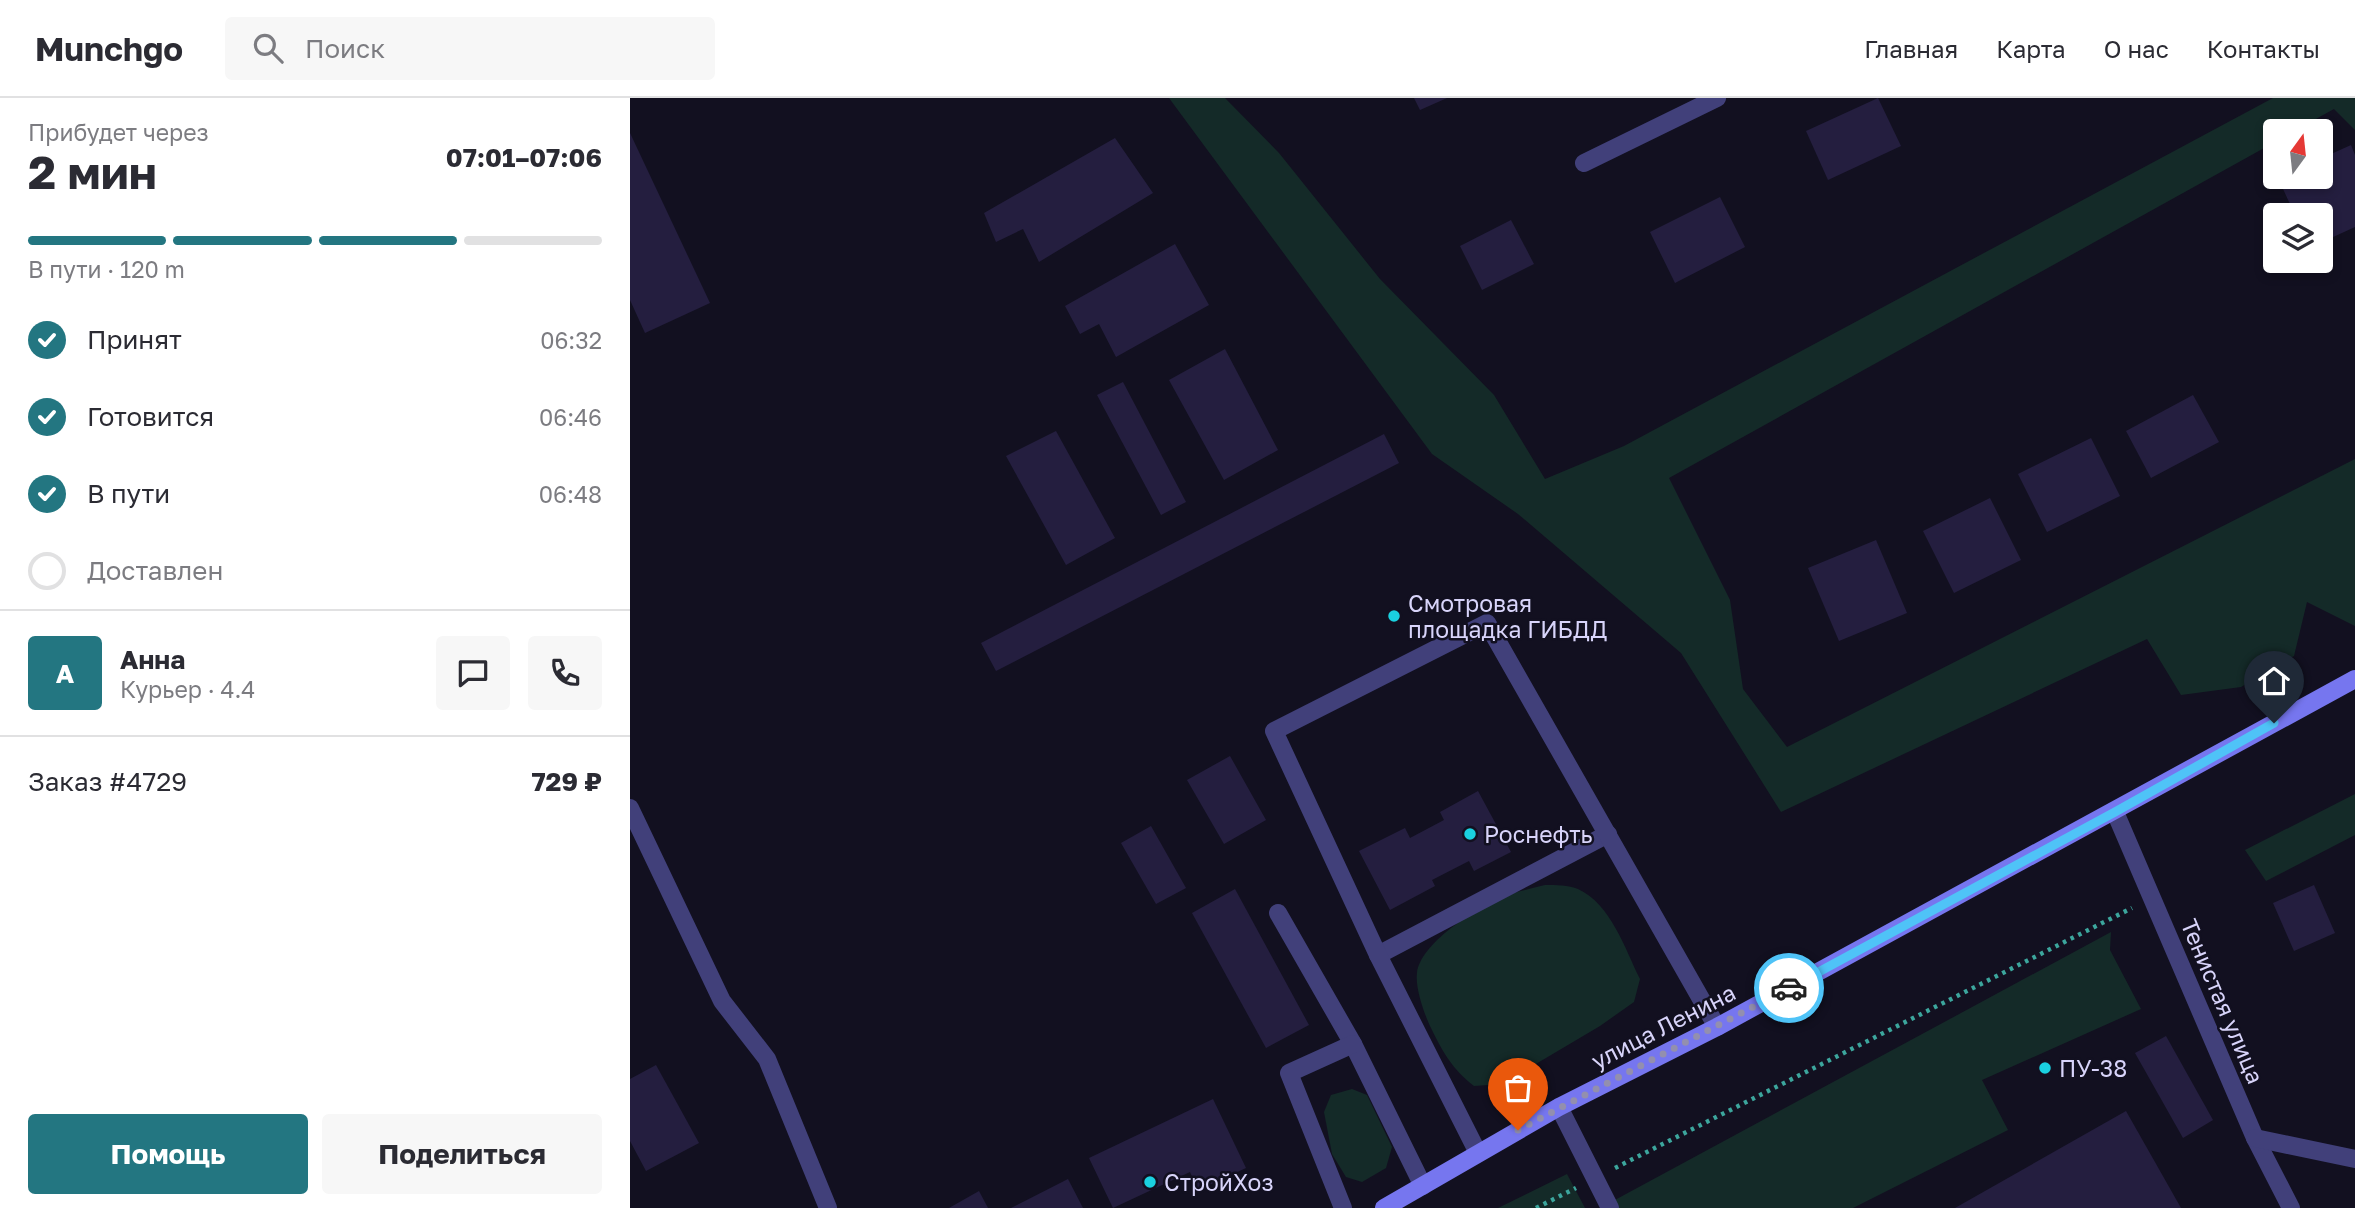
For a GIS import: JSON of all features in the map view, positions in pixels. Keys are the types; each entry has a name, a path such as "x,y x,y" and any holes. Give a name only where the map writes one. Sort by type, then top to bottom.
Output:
{"main road":[{"name":"улица Ленина","path":"1384,1208 1559,1107 1717,1027 2355,679"}],"street":[{"path":"1584,163 1717,98"},
{"path":"1478,1153 1378,955 1274,731 1488,623 1717,1027"},
{"path":"630,808 722,1001 767,1059 828,1208"},
{"name":"Тенистая улица","path":"2115,812 2255,1138 2291,1208"},
{"path":"1378,955 1608,834"},
{"path":"1278,914 1353,1044 1423,1186"},
{"path":"1343,1208 1289,1073 1353,1044"},
{"path":"1559,1107 1610,1208"},
{"path":"2255,1138 2355,1159"}],"path":[{"path":"1536,1208 2151,898"}],"green space":[{"path":"1169,98 1225,98 1279,153 1380,279 1494,395 1545,479 1624,446 2273,98 2355,98 2355,130 2334,109 2316,119 2263,119 2263,149 1669,478 1730,600 1743,689 1787,747 2355,459 2355,626 2307,602 2294,656 2241,687 2181,695 2147,639 1781,812 1681,653 1518,514 1432,454"},
{"path":"2355,794 2355,835 2266,881 2245,850"},
{"path":"1545,885 1578,889 1590,896 1608,916 1640,979 1634,1002 1600,1026 1502,1084 1474,1086 1448,1059 1439,1044 1420,1000 1417,973 1428,950 1450,929 1475,911 1504,897"},
{"path":"2111,932 2110,950 2141,1009 1982,1080 2008,1130 1853,1208 1617,1208 1613,1201"},
{"path":"1352,1089 1367,1095 1392,1147 1386,1168 1362,1182 1346,1177 1332,1154 1324,1112 1331,1095"},
{"path":"1567,1174 1585,1208 1498,1208"}],"building":[{"path":"1414,98 1447,98 1420,110"},
{"path":"1878,98 1901,146 1828,180 1806,131"},
{"path":"630,133 710,303 645,333 630,300"},
{"path":"1115,138 1153,193 1039,262 1023,229 996,242 984,213"},
{"path":"2351,145 2355,155 2355,227 2333,237 2333,203 2289,203 2283,189 2333,189 2333,153"},
{"path":"1720,197 1745,247 1675,283 1650,232"},
{"path":"1511,220 1534,264 1482,290 1460,246"},
{"path":"1175,244 1209,305 1116,357 1099,324 1080,334 1065,306"},
{"path":"1225,349 1278,450 1224,480 1169,380"},
{"path":"1123,382 1186,502 1161,515 1097,395"},
{"path":"2193,395 2219,442 2151,478 2126,431"},
{"path":"1056,431 1115,538 1066,565 1006,456"},
{"path":"1384,434 1399,463 996,671 981,643"},
{"path":"2091,438 2120,496 2047,532 2018,474"},
{"path":"1990,498 2021,560 1954,593 1923,531"},
{"path":"1876,540 1907,613 1839,641 1808,568"},
{"path":"1230,756 1266,820 1224,844 1187,780"},
{"path":"1478,791 1511,852 1474,871 1469,861 1432,880 1435,886 1390,910 1359,851 1405,828 1410,838 1444,820 1440,812"},
{"path":"1151,826 1186,888 1156,904 1121,843"},
{"path":"2314,885 2335,933 2294,951 2273,903"},
{"path":"1235,889 1309,1025 1266,1048 1192,913"},
{"path":"2166,1036 2213,1120 2183,1138 2135,1053"},
{"path":"656,1065 699,1143 646,1171 630,1141 630,1079"},
{"path":"1213,1099 1246,1168 1198,1190 1190,1172 1113,1208 1089,1158"},
{"path":"2126,1111 2181,1208 1955,1208"},
{"path":"1068,1179 1083,1208 1011,1208"},
{"path":"979,1191 988,1208 949,1208"}],"way so far":[{"path":"1518,1130 1789,988"}],"place":[{"name":"Смотровая площадка ГИБДД","path":"1394,616"},
{"name":"Роснефть","path":"1470,834"},
{"name":"ПУ-38","path":"2045,1068"},
{"name":"СтройХоз","path":"1150,1182"}],"route":[{"path":"1789,988 2274,723"}]}
